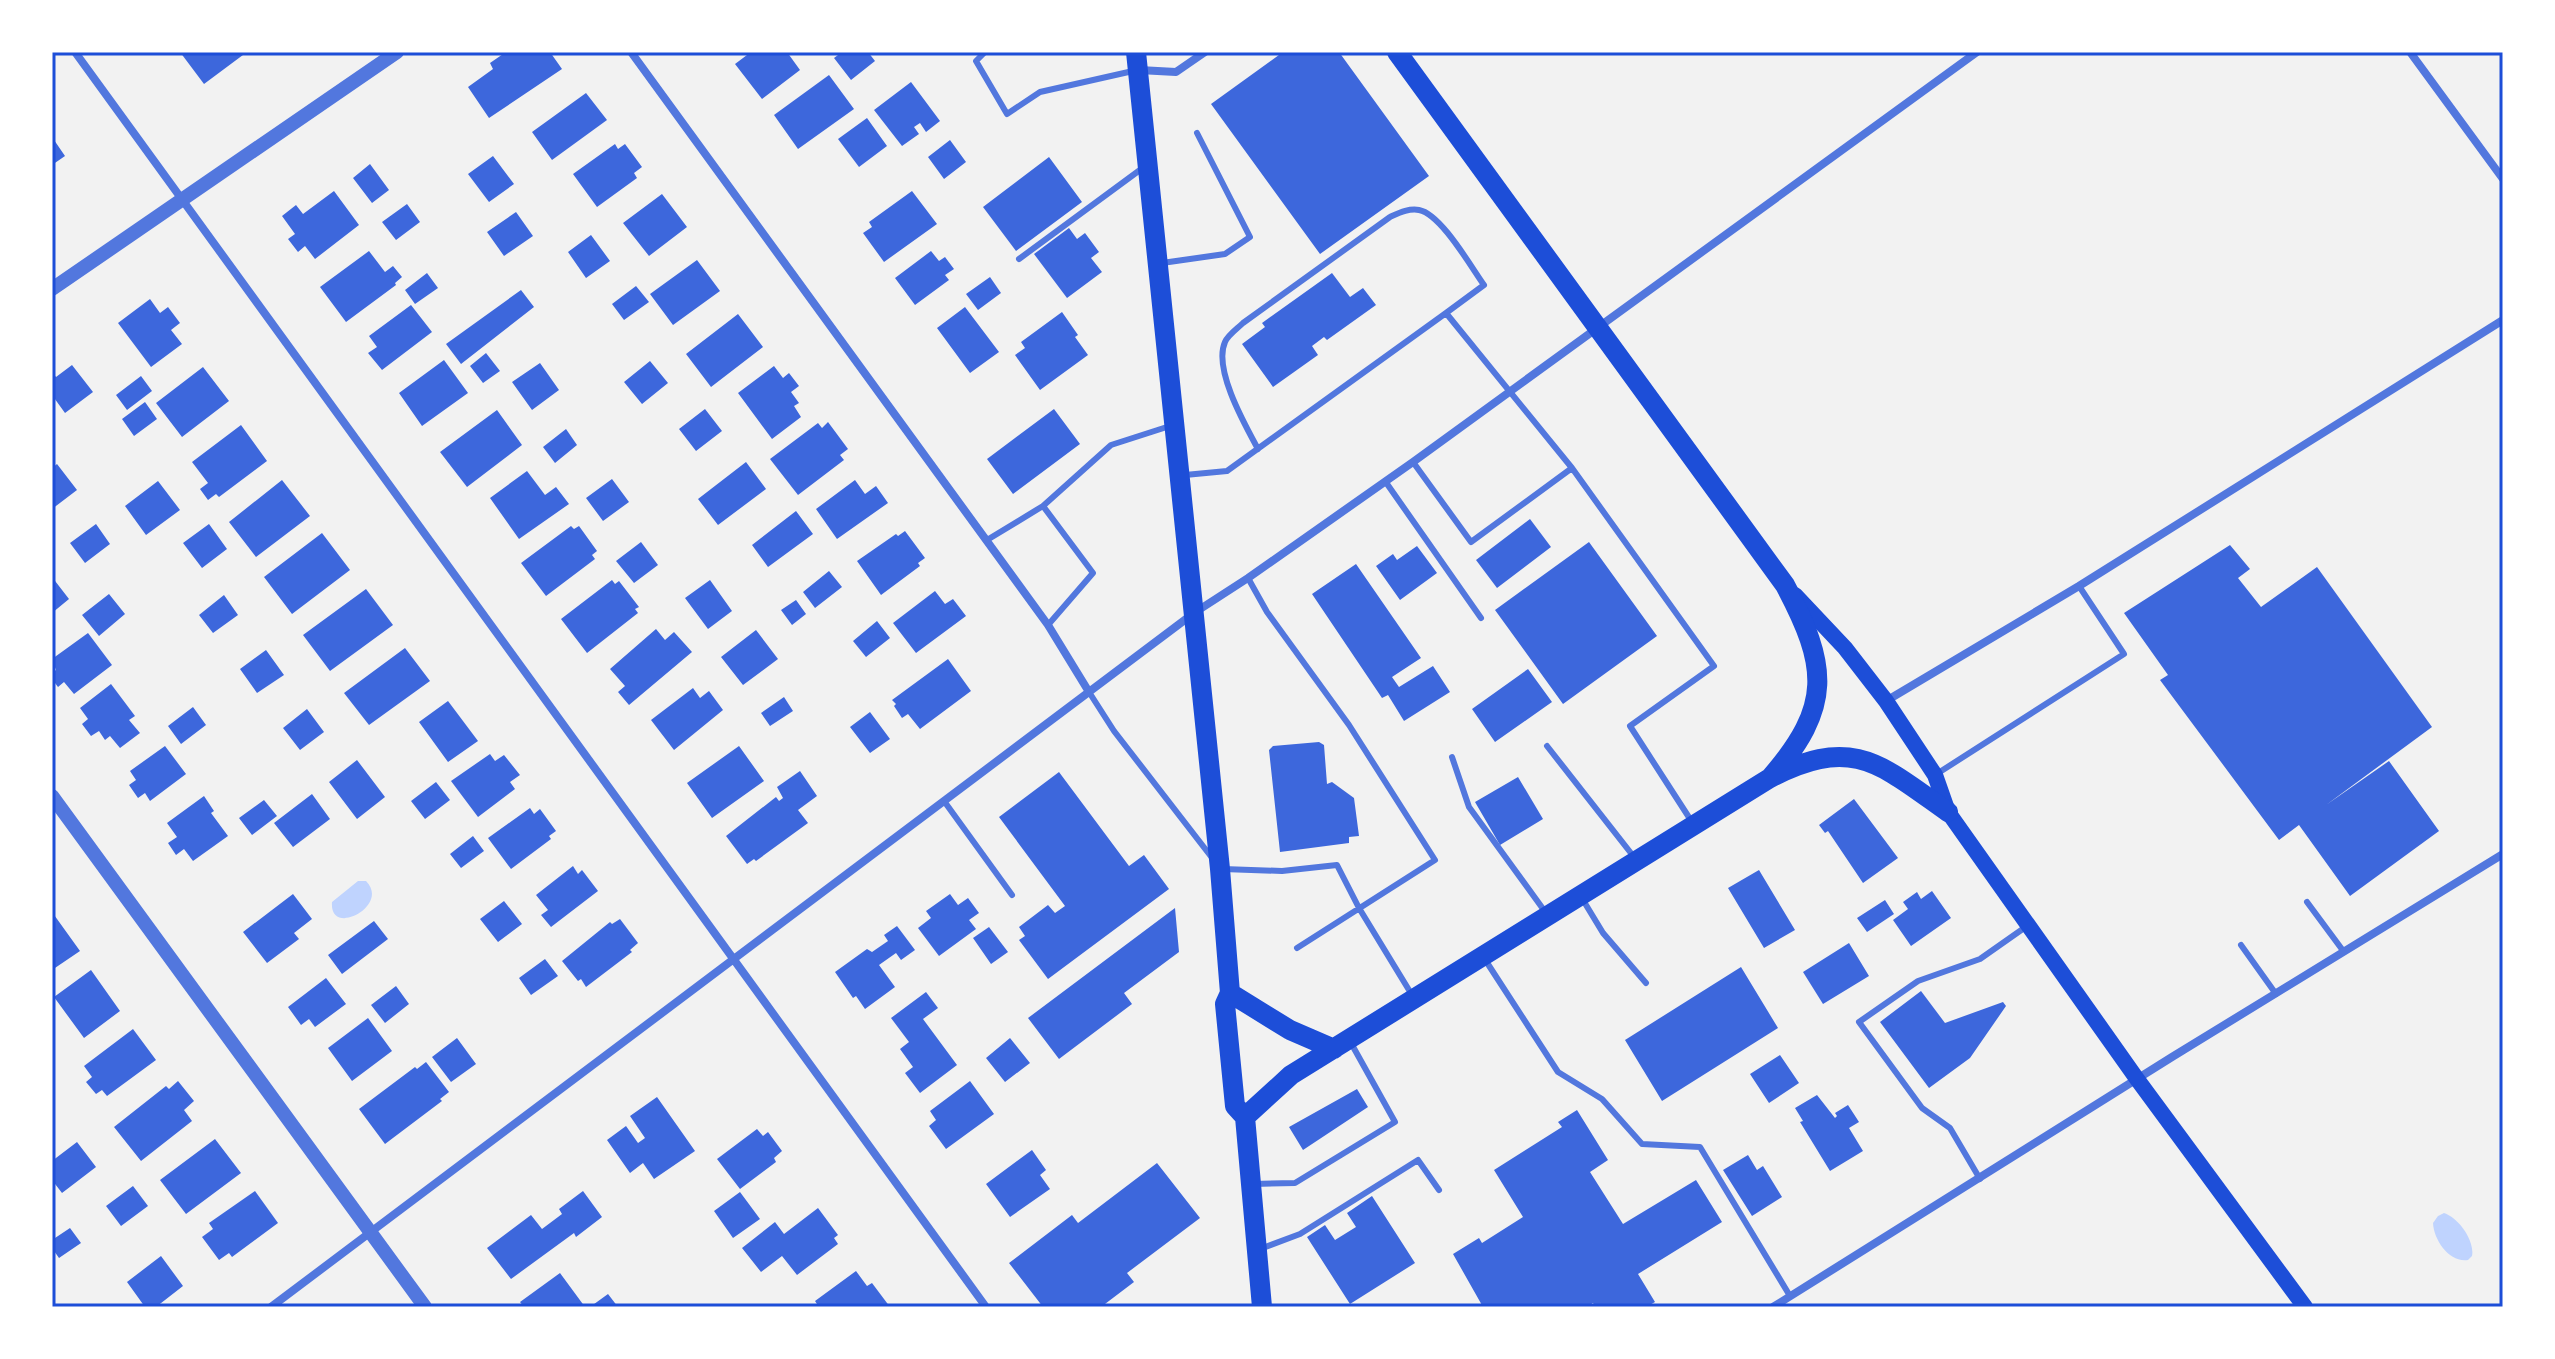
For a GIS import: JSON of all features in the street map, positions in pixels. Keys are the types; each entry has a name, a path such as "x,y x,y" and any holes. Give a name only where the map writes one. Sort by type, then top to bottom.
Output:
{"main road":[{"path":"1397,52 1785,585 1845,648 1886,701 1935,775 1948,812 2137,1079 2305,1307"},
{"path":"1137,61 1220,869 1230,993 1225,1004 1235,1106 1245,1117 1262,1307"},
{"path":"1770,778 1791,755 1807,726 1817,697 1819,678 1817,660 1806,627 1785,585"},
{"path":"1245,1117 1291,1075 1770,778 1813,759 1846,757 1873,762 1894,773 1948,812"},
{"path":"1230,993 1290,1030 1341,1044"}],"street":[{"path":"75,52 986,1307"},
{"path":"52,289 397,52"},
{"path":"631,52 1048,625 1089,692"},
{"path":"1137,61 1176,72 1205,52"},
{"path":"271,1307 1194,613 1413,462 1977,52"},
{"path":"2410,52 2503,179"},
{"path":"1886,701 2079,586 2503,320"},
{"path":"52,796 425,1307"},
{"path":"1773,1307 2503,854"}],"lane":[{"path":"985,52 976,61 1007,114 1040,92 1137,61"},
{"path":"1159,263 1225,254 1250,237 1197,133"},
{"path":"1019,259 1147,165"},
{"path":"1181,476 1227,471 1258,449 1446,313 1484,285 1447,233 1426,211 1403,211 1357,240 1243,323 1226,340 1223,361 1230,389 1258,449"},
{"path":"1446,313 1572,468 1714,666 1630,726 1694,825"},
{"path":"987,540 1043,506 1111,445 1176,424"},
{"path":"1413,462 1471,542 1572,468"},
{"path":"1385,481 1481,618"},
{"path":"1043,506 1093,573 1048,625"},
{"path":"1248,578 1267,612 1349,725 1435,860 1297,948"},
{"path":"1935,775 2124,654 2079,586"},
{"path":"1089,692 1114,731 1220,869 1282,871 1337,865 1359,908 1415,999"},
{"path":"1547,746 1637,861"},
{"path":"1452,757 1469,807 1548,916"},
{"path":"944,801 1012,895"},
{"path":"1580,896 1603,933 1646,983"},
{"path":"2307,902 2344,952"},
{"path":"1980,1179 1950,1128 1922,1108 1859,1022 1918,981 1980,959 2028,925"},
{"path":"2241,945 2276,995"},
{"path":"1483,956 1558,1072 1602,1099 1642,1144 1700,1147 1790,1296"},
{"path":"1250,1184 1295,1183 1395,1122 1341,1044"},
{"path":"1256,1250 1300,1234 1418,1160 1439,1190"}],"water":[{"path":"358,881 366,881 372,891 371,900 357,914 340,917 334,912 332,902"},
{"path":"2444,1213 2465,1231 2472,1250 2468,1260 2449,1254 2436,1237 2433,1223"}],"building":[{"path":"180,52 247,52 204,84"},
{"path":"506,52 550,52 562,69 489,118 468,87 493,69 490,63"},
{"path":"751,52 787,52 800,70 762,99 735,64"},
{"path":"842,52 868,52 875,61 851,80 834,58"},
{"path":"1283,52 1339,52 1429,176 1320,254 1211,104"},
{"path":"829,75 854,109 798,149 774,115"},
{"path":"911,82 940,121 926,132 920,123 914,127 919,134 902,146 874,110"},
{"path":"586,93 607,120 552,160 532,132"},
{"path":"867,118 887,146 859,167 838,139"},
{"path":"52,137 65,156 52,165"},
{"path":"950,140 966,162 944,179 928,157"},
{"path":"615,144 618,149 625,144 642,167 634,173 637,178 597,207 573,174"},
{"path":"493,156 514,184 489,202 468,174"},
{"path":"1049,157 1082,202 1016,251 983,207"},
{"path":"370,164 389,190 372,203 353,178"},
{"path":"334,191 359,225 315,259 305,246 298,252 288,239 295,234 282,216 296,205 303,214"},
{"path":"912,191 937,224 884,262 863,233 872,227 869,222"},
{"path":"662,194 687,227 649,256 623,223"},
{"path":"407,204 420,222 396,240 382,222"},
{"path":"516,212 533,236 504,256 487,232"},
{"path":"1069,228 1077,239 1085,233 1099,252 1091,258 1102,272 1067,298 1034,254"},
{"path":"591,235 610,261 586,278 568,252"},
{"path":"369,251 385,272 393,266 402,277 396,285 346,322 320,287"},
{"path":"931,251 939,261 945,257 954,269 945,275 949,280 915,305 895,278"},
{"path":"697,260 720,291 673,325 650,294"},
{"path":"427,273 438,288 415,304 405,290"},
{"path":"1332,273 1350,297 1363,288 1376,305 1327,340 1324,337 1312,346 1318,355 1273,387 1242,344 1265,327 1262,323"},
{"path":"990,277 1001,293 978,310 966,294"},
{"path":"636,286 649,302 624,320 612,304"},
{"path":"521,290 534,307 461,364 446,344"},
{"path":"150,299 160,313 168,307 180,323 171,330 182,344 151,367 118,323"},
{"path":"411,305 432,332 382,370 368,353 377,347 369,336"},
{"path":"965,307 999,352 970,373 937,328"},
{"path":"1062,312 1088,355 1040,390 1015,355 1025,348 1021,342"},
{"path":"738,314 763,347 711,387 686,354"},
{"path":"486,353 500,371 483,383 470,366"},
{"path":"444,360 468,393 422,426 399,393"},
{"path":"650,361 668,383 642,404 624,382"},
{"path":"540,363 559,390 532,410 512,382"},
{"path":"72,365 93,392 65,413 52,395 52,372 56,377"},
{"path":"774,366 783,378 789,373 799,386 791,392 799,403 794,406 801,417 772,439 738,393"},
{"path":"203,367 229,401 182,437 156,403"},
{"path":"141,376 152,391 127,410 116,395"},
{"path":"145,402 157,419 134,436 122,419"},
{"path":"705,409 722,431 696,451 679,429"},
{"path":"1054,409 1080,444 1013,494 987,459"},
{"path":"497,410 522,445 467,487 440,452"},
{"path":"828,422 848,449 840,455 844,460 798,495 770,459 818,423 822,428"},
{"path":"241,425 267,461 219,497 216,494 208,500 200,489 208,483 192,462"},
{"path":"566,429 577,445 555,463 543,447"},
{"path":"746,462 766,489 718,525 698,499"},
{"path":"57,464 77,490 52,509 52,468"},
{"path":"527,471 545,495 556,487 569,504 519,539 490,498"},
{"path":"612,479 629,502 603,521 586,498"},
{"path":"282,480 310,516 256,557 229,522"},
{"path":"855,480 865,494 876,486 888,503 837,539 816,509"},
{"path":"158,481 180,510 146,535 125,506"},
{"path":"796,511 813,534 768,567 752,545"},
{"path":"1530,519 1551,547 1497,588 1476,560"},
{"path":"96,524 110,544 85,563 70,543"},
{"path":"209,524 227,549 202,568 183,543"},
{"path":"571,526 574,529 579,526 597,551 592,555 595,559 546,596 521,563"},
{"path":"905,531 925,558 918,563 920,566 881,595 857,561"},
{"path":"322,533 350,570 292,614 264,577"},
{"path":"641,542 658,565 634,583 616,561"},
{"path":"1589,542 1657,636 1563,704 1495,610"},
{"path":"2230,545 2250,569 2238,578 2261,607 2317,567 2432,727 2326,805 2389,761 2439,831 2350,896 2299,825 2279,840 2160,680 2168,675 2124,613"},
{"path":"1417,546 1437,573 1400,600 1376,566 1393,554 1397,560"},
{"path":"1356,564 1421,658 1392,677 1399,687 1433,666 1450,692 1404,721 1388,695 1382,698 1312,594"},
{"path":"829,571 842,587 815,608 803,592"},
{"path":"52,577 69,599 52,613"},
{"path":"612,580 615,584 619,581 639,607 635,609 638,613 587,653 561,619"},
{"path":"710,580 732,611 708,629 685,598"},
{"path":"366,589 393,625 330,671 303,635"},
{"path":"935,591 945,604 953,599 966,616 916,653 893,623"},
{"path":"109,594 125,614 99,636 82,615"},
{"path":"224,595 238,615 213,633 199,615"},
{"path":"796,600 806,614 792,625 781,610"},
{"path":"877,621 890,638 866,657 853,641"},
{"path":"656,629 665,640 674,632 692,652 629,705 618,692 625,686 610,669"},
{"path":"756,630 778,659 743,685 721,657"},
{"path":"88,633 112,665 74,694 64,682 58,687 52,679 52,673 56,670 52,659"},
{"path":"405,648 430,681 369,725 344,693"},
{"path":"266,650 284,675 257,693 240,669"},
{"path":"948,659 971,691 920,729 908,714 902,718 892,700"},
{"path":"1528,669 1552,702 1495,742 1472,709"},
{"path":"111,684 135,716 129,720 140,733 120,748 110,736 105,740 99,731 91,736 82,724 88,719 80,708"},
{"path":"693,688 700,698 709,691 723,710 674,750 651,720"},
{"path":"784,697 793,711 770,726 761,713"},
{"path":"448,701 478,741 448,762 419,722"},
{"path":"193,707 206,725 181,744 168,726"},
{"path":"307,709 324,732 300,750 283,728"},
{"path":"870,712 890,739 870,753 850,727"},
{"path":"1319,742 1324,745 1327,784 1332,782 1354,798 1359,836 1349,837 1349,843 1280,852 1269,750 1273,746"},
{"path":"165,746 186,774 150,801 145,793 138,798 129,785 136,780 130,771"},
{"path":"739,746 764,781 712,818 687,783"},
{"path":"490,754 495,761 504,755 520,775 510,782 515,789 478,817 451,781"},
{"path":"357,760 385,797 357,819 329,782"},
{"path":"800,771 817,796 798,810 808,823 756,861 754,859 747,864 726,836 776,797 779,801 783,798 777,787"},
{"path":"1059,772 1129,866 1144,855 1169,889 1048,979 1019,940 1025,936 1019,927 1048,905 1055,913 1065,906 999,817"},
{"path":"1518,777 1543,819 1500,845 1475,802"},
{"path":"436,782 450,800 425,819 411,801"},
{"path":"312,794 330,819 293,847 274,823"},
{"path":"204,796 214,811 211,813 228,836 193,861 184,849 176,855 168,843 177,837 167,823"},
{"path":"1854,799 1898,858 1863,883 1828,831 1825,833 1819,825"},
{"path":"264,800 277,816 252,835 239,818"},
{"path":"530,808 534,814 540,809 556,831 549,836 551,839 511,869 488,838"},
{"path":"473,836 484,851 461,868 450,854"},
{"path":"573,866 578,874 582,870 598,891 551,927 541,915 548,910 536,895"},
{"path":"1759,870 1795,930 1764,948 1728,888"},
{"path":"1932,891 1951,918 1911,946 1893,920 1908,909 1903,902 1917,892 1921,899"},
{"path":"293,894 312,919 294,933 299,939 267,963 243,932"},
{"path":"950,894 958,905 968,898 979,913 969,920 976,929 939,956 918,928 931,918 926,911"},
{"path":"1885,900 1894,914 1867,932 1857,918"},
{"path":"504,901 522,924 498,942 480,919"},
{"path":"1175,908 1179,952 1124,993 1132,1004 1059,1059 1028,1018"},
{"path":"52,912 80,951 52,970"},
{"path":"620,919 638,943 630,950 632,952 586,987 562,961 610,922 612,924"},
{"path":"374,921 388,939 342,974 328,955"},
{"path":"897,926 915,950 901,960 896,953 879,965 895,987 865,1009 835,972 867,949 872,952 888,941 884,935"},
{"path":"989,927 1008,952 991,964 973,938"},
{"path":"1849,943 1869,976 1823,1004 1803,972"},
{"path":"545,959 558,976 531,995 519,978"},
{"path":"1741,967 1778,1028 1662,1101 1625,1040"},
{"path":"91,970 120,1011 84,1038 54,997"},
{"path":"326,978 346,1004 315,1027 309,1019 301,1025 288,1007"},
{"path":"396,986 409,1004 385,1023 371,1005"},
{"path":"1921,991 1945,1023 2003,1002 2006,1006 1970,1058 1929,1088 1880,1022"},
{"path":"926,992 938,1008 923,1019 957,1065 920,1093 905,1073 913,1067 900,1049 909,1042 891,1018"},
{"path":"368,1018 392,1051 352,1081 328,1048"},
{"path":"133,1029 156,1060 107,1096 102,1090 96,1094 86,1082 92,1077 84,1066"},
{"path":"457,1038 476,1064 451,1082 432,1057"},
{"path":"1010,1038 1030,1063 1005,1082 986,1058"},
{"path":"1780,1055 1799,1083 1769,1103 1750,1074"},
{"path":"426,1062 449,1092 440,1099 442,1101 385,1144 359,1109"},
{"path":"178,1081 194,1101 184,1110 192,1121 141,1161 114,1127 166,1086 169,1089"},
{"path":"970,1081 994,1114 946,1149 929,1126 936,1120 930,1111"},
{"path":"1357,1089 1368,1107 1303,1150 1289,1127"},
{"path":"1817,1095 1835,1118 1835,1113 1848,1105 1859,1122 1849,1128 1863,1151 1830,1171 1800,1122 1803,1121 1795,1108"},
{"path":"657,1097 695,1151 654,1179 643,1163 630,1173 607,1140 626,1126 638,1143 645,1138 630,1116"},
{"path":"1577,1110 1608,1160 1590,1172 1623,1224 1696,1180 1722,1222 1638,1274 1655,1302 1646,1307 1595,1307 1593,1303 1587,1307 1483,1307 1453,1254 1479,1238 1482,1243 1523,1217 1494,1170 1562,1127 1558,1122"},
{"path":"757,1129 763,1136 768,1132 782,1151 774,1158 776,1162 740,1189 717,1159"},
{"path":"215,1139 241,1173 186,1214 160,1180"},
{"path":"77,1142 96,1167 62,1193 52,1180 52,1161"},
{"path":"1032,1150 1046,1170 1040,1175 1050,1189 1010,1217 986,1184"},
{"path":"1748,1155 1757,1170 1763,1166 1782,1197 1752,1216 1723,1170"},
{"path":"1157,1163 1200,1218 1127,1273 1134,1282 1101,1307 1043,1307 1009,1263 1072,1215 1078,1223"},
{"path":"133,1186 148,1206 121,1226 106,1206"},
{"path":"255,1191 278,1223 232,1257 229,1253 219,1260 202,1237 213,1229 209,1223"},
{"path":"583,1191 602,1217 576,1237 574,1233 511,1279 487,1248 531,1215 542,1229 562,1214 559,1209"},
{"path":"740,1192 760,1219 733,1238 714,1211"},
{"path":"1372,1196 1415,1263 1350,1304 1307,1237 1325,1225 1335,1240 1356,1227 1347,1213"},
{"path":"818,1208 838,1235 834,1238 838,1244 797,1275 782,1256 761,1272 742,1248 775,1222 784,1234"},
{"path":"70,1228 81,1243 59,1258 52,1248 52,1240"},
{"path":"161,1256 183,1286 156,1307 145,1307 127,1282"},
{"path":"856,1271 867,1286 872,1283 890,1307 819,1307 815,1301"},
{"path":"560,1273 585,1307 524,1307 520,1302"},
{"path":"608,1294 618,1307 590,1307"}]}
